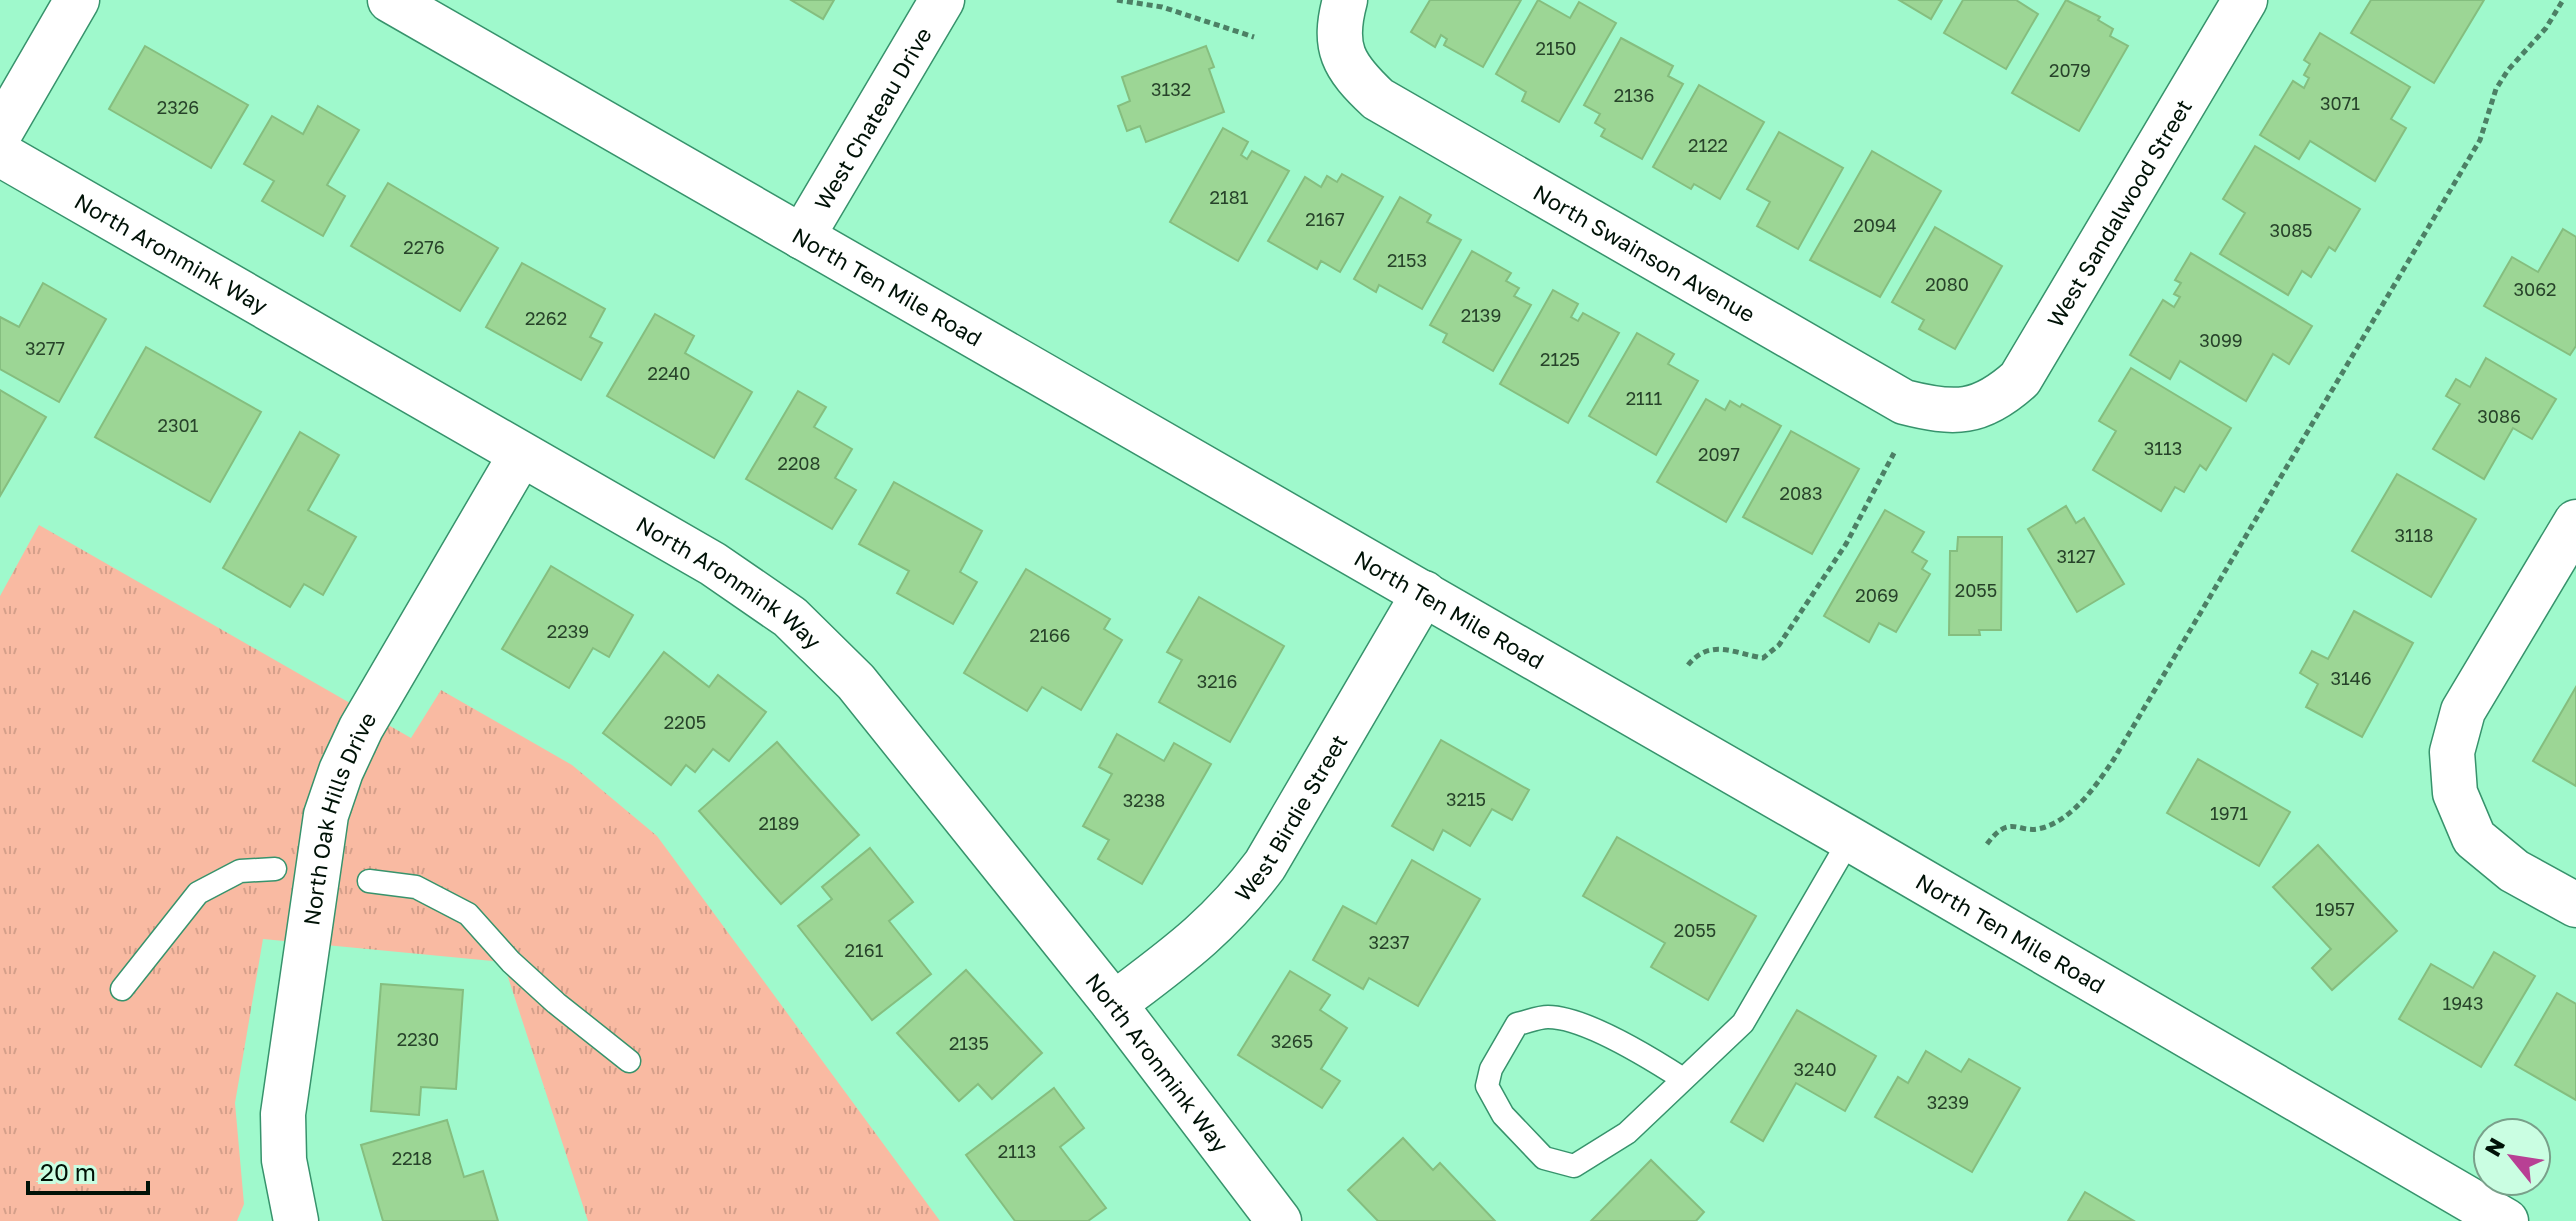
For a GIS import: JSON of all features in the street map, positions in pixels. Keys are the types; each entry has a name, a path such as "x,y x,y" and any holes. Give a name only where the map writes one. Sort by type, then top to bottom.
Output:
{"street":[{"path":"0,133 77,0"},
{"name":"North Ten Mile Road","path":"390,0 1424,593 2506,1221"},
{"name":"West Chateau Drive","path":"802,237 942,0"},
{"name":"North Swainson Avenue","path":"1345,0 1340,19 1339,51 1356,78 1378,99 1904,402 1943,412 1975,409"},
{"name":"West Sandalwood Street","path":"1975,409 2000,397 2020,379 2238,2"},
{"name":"North Aronmink Way","path":"0,154 520,456 713,564 790,617 825,648 856,682 1114,1004 1279,1221"},
{"name":"North Oak Hills Drive","path":"296,1221 284,1160 283,1114 326,815 361,728 520,456"},
{"path":"2576,522 2463,711 2452,752 2455,793 2474,838 2514,871 2576,905"},
{"name":"West Birdie Street","path":"1114,1004 1206,935 1237,903 1265,865 1424,593"}],"lane":[{"path":"1683,1079 1642,1052 1571,1022 1547,1017 1517,1024 1491,1069 1487,1086 1503,1115 1544,1158 1574,1166 1627,1133 1743,1023 1850,839"},
{"path":"122,989 198,893 240,871 275,869"},
{"path":"369,881 416,887 468,914 511,962 556,1003 629,1061"}],"path":[{"path":"1117,0 1162,7 1254,37"},
{"path":"1987,844 1996,832 2014,825 2041,829 2062,817 2090,793 2114,759 2480,140 2496,89 2508,70 2530,49 2563,0"},
{"path":"1688,665 1698,653 1710,648 1726,648 1763,658 1779,645 1846,544 1894,453"}],"green space":[{"path":"39,525 411,738 441,690 572,765 657,836 940,1221 588,1221 503,962 263,939 235,1103 244,1204 237,1221 0,1221 0,596"}],"building":[{"path":"791,0 834,0 823,19"},
{"path":"1430,0 1521,0 1483,67 1444,45 1447,39 1441,35 1435,47 1411,32"},
{"path":"1538,0 1570,18 1579,2 1616,23 1559,122 1522,101 1526,92 1496,74"},
{"path":"1899,0 1942,0 1931,19"},
{"path":"1963,0 2016,0 2038,14 2006,69 1944,33"},
{"path":"2066,0 2100,17 2098,20 2113,29 2110,36 2128,46 2079,131 2012,93"},
{"path":"2371,0 2484,0 2434,83 2351,33"},
{"path":"2320,33 2410,87 2391,119 2406,128 2375,181 2310,141 2299,159 2260,135 2293,81 2304,88 2309,78 2304,75 2310,64 2304,60"},
{"path":"1621,38 1673,66 1668,76 1683,84 1642,159 1601,136 1605,129 1595,123 1600,114 1584,105"},
{"path":"145,46 248,105 211,168 109,109"},
{"path":"1206,46 1214,67 1209,69 1224,112 1146,142 1140,126 1127,131 1118,106 1130,101 1122,77"},
{"path":"1699,85 1764,122 1720,199 1694,184 1691,189 1653,167"},
{"path":"318,106 359,130 327,185 345,196 323,236 262,201 274,181 244,164 272,116 303,134"},
{"path":"1223,128 1248,142 1241,155 1247,159 1252,151 1289,171 1238,261 1170,222"},
{"path":"1779,132 1843,168 1798,249 1757,226 1770,202 1747,189"},
{"path":"2255,146 2360,209 2335,251 2329,247 2311,277 2302,271 2288,295 2220,254 2245,213 2223,199"},
{"path":"1872,151 1941,191 1880,297 1810,260"},
{"path":"1342,174 1383,197 1340,272 1321,261 1317,269 1268,241 1305,177 1321,187 1327,176 1337,182"},
{"path":"388,183 498,248 460,311 351,246"},
{"path":"1400,197 1431,215 1427,222 1461,240 1422,309 1379,285 1376,292 1354,279"},
{"path":"1935,227 2002,266 1955,349 1919,329 1924,320 1892,302"},
{"path":"2563,229 2576,237 2576,346 2570,355 2484,306 2512,257 2538,272"},
{"path":"1472,251 1511,273 1506,281 1519,288 1514,296 1531,305 1493,371 1443,342 1447,334 1430,325"},
{"path":"2191,253 2312,326 2289,364 2273,354 2246,401 2180,361 2170,379 2130,355 2163,300 2174,307 2180,297 2174,294 2181,283 2175,280"},
{"path":"522,263 605,309 590,337 602,343 581,380 486,327"},
{"path":"43,283 106,319 59,402 0,369 0,317 19,327"},
{"path":"1553,290 1578,304 1571,317 1578,321 1583,313 1619,333 1568,423 1500,384"},
{"path":"655,314 694,336 685,353 752,392 714,458 607,396"},
{"path":"1637,333 1674,354 1668,364 1698,381 1656,455 1589,416"},
{"path":"146,347 261,412 210,502 95,437"},
{"path":"2486,358 2556,399 2532,439 2513,428 2484,479 2433,449 2460,404 2446,396 2456,379 2470,387"},
{"path":"2131,368 2231,428 2206,470 2200,465 2184,492 2175,487 2161,511 2093,470 2116,431 2099,421"},
{"path":"0,390 46,417 0,496"},
{"path":"798,391 826,407 814,427 852,449 835,478 856,490 832,529 746,479"},
{"path":"1706,399 1725,410 1730,401 1740,407 1742,404 1781,426 1726,522 1657,482"},
{"path":"1791,431 1859,469 1812,554 1743,517"},
{"path":"300,432 339,455 308,510 356,537 323,595 304,584 290,607 223,568"},
{"path":"2397,474 2476,519 2431,597 2352,551"},
{"path":"894,482 982,531 960,572 977,582 953,624 897,593 909,571 859,544"},
{"path":"2066,506 2076,523 2084,518 2124,584 2077,612 2028,529"},
{"path":"1885,510 1924,532 1912,552 1927,561 1922,569 1930,574 1896,632 1879,623 1869,642 1824,616"},
{"path":"1958,537 2002,537 2001,630 1979,630 1980,635 1949,635 1950,551 1957,551"},
{"path":"551,566 633,615 609,657 593,648 569,688 502,649"},
{"path":"1026,569 1110,619 1104,629 1122,640 1081,710 1042,687 1027,711 964,673"},
{"path":"1199,597 1284,646 1230,742 1159,702 1182,660 1167,652"},
{"path":"2354,611 2413,643 2362,737 2306,707 2318,684 2300,673 2312,651 2328,659"},
{"path":"664,652 709,687 718,675 766,712 729,761 713,749 695,772 686,765 671,785 603,733"},
{"path":"2576,687 2576,786 2533,761"},
{"path":"1117,734 1164,761 1174,743 1211,764 1142,884 1098,859 1109,840 1083,826 1112,774 1099,767"},
{"path":"1441,740 1529,790 1512,820 1492,809 1470,846 1443,830 1433,850 1392,826"},
{"path":"777,742 859,835 781,904 699,811"},
{"path":"2198,759 2290,812 2259,866 2167,813"},
{"path":"1617,837 1756,916 1708,1000 1651,967 1665,943 1583,896"},
{"path":"2318,845 2397,931 2332,990 2312,968 2331,949 2273,887"},
{"path":"870,848 913,902 889,921 931,974 872,1020 798,926 832,899 822,887"},
{"path":"1412,860 1480,899 1418,1006 1369,978 1363,989 1313,960 1343,906 1376,924"},
{"path":"2494,952 2535,976 2481,1067 2399,1019 2431,964 2473,988"},
{"path":"966,970 1042,1053 992,1099 978,1084 959,1101 897,1033"},
{"path":"1290,971 1330,995 1320,1010 1347,1028 1321,1069 1340,1081 1322,1108 1238,1055"},
{"path":"381,984 463,990 456,1089 421,1087 419,1115 371,1111"},
{"path":"2557,993 2576,1004 2576,1100 2515,1065"},
{"path":"1797,1010 1876,1056 1845,1111 1796,1083 1763,1141 1731,1122"},
{"path":"1926,1051 1961,1072 1969,1059 2020,1088 1972,1172 1875,1117 1898,1077 1908,1083"},
{"path":"1054,1088 1084,1128 1060,1147 1106,1208 1088,1221 1015,1221 966,1155"},
{"path":"447,1120 464,1177 483,1171 498,1221 383,1221 361,1145"},
{"path":"1403,1138 1433,1170 1440,1163 1495,1221 1378,1221 1348,1190"},
{"path":"1651,1160 1704,1212 1696,1221 1591,1221"},
{"path":"2085,1192 2134,1221 2068,1221"}]}
